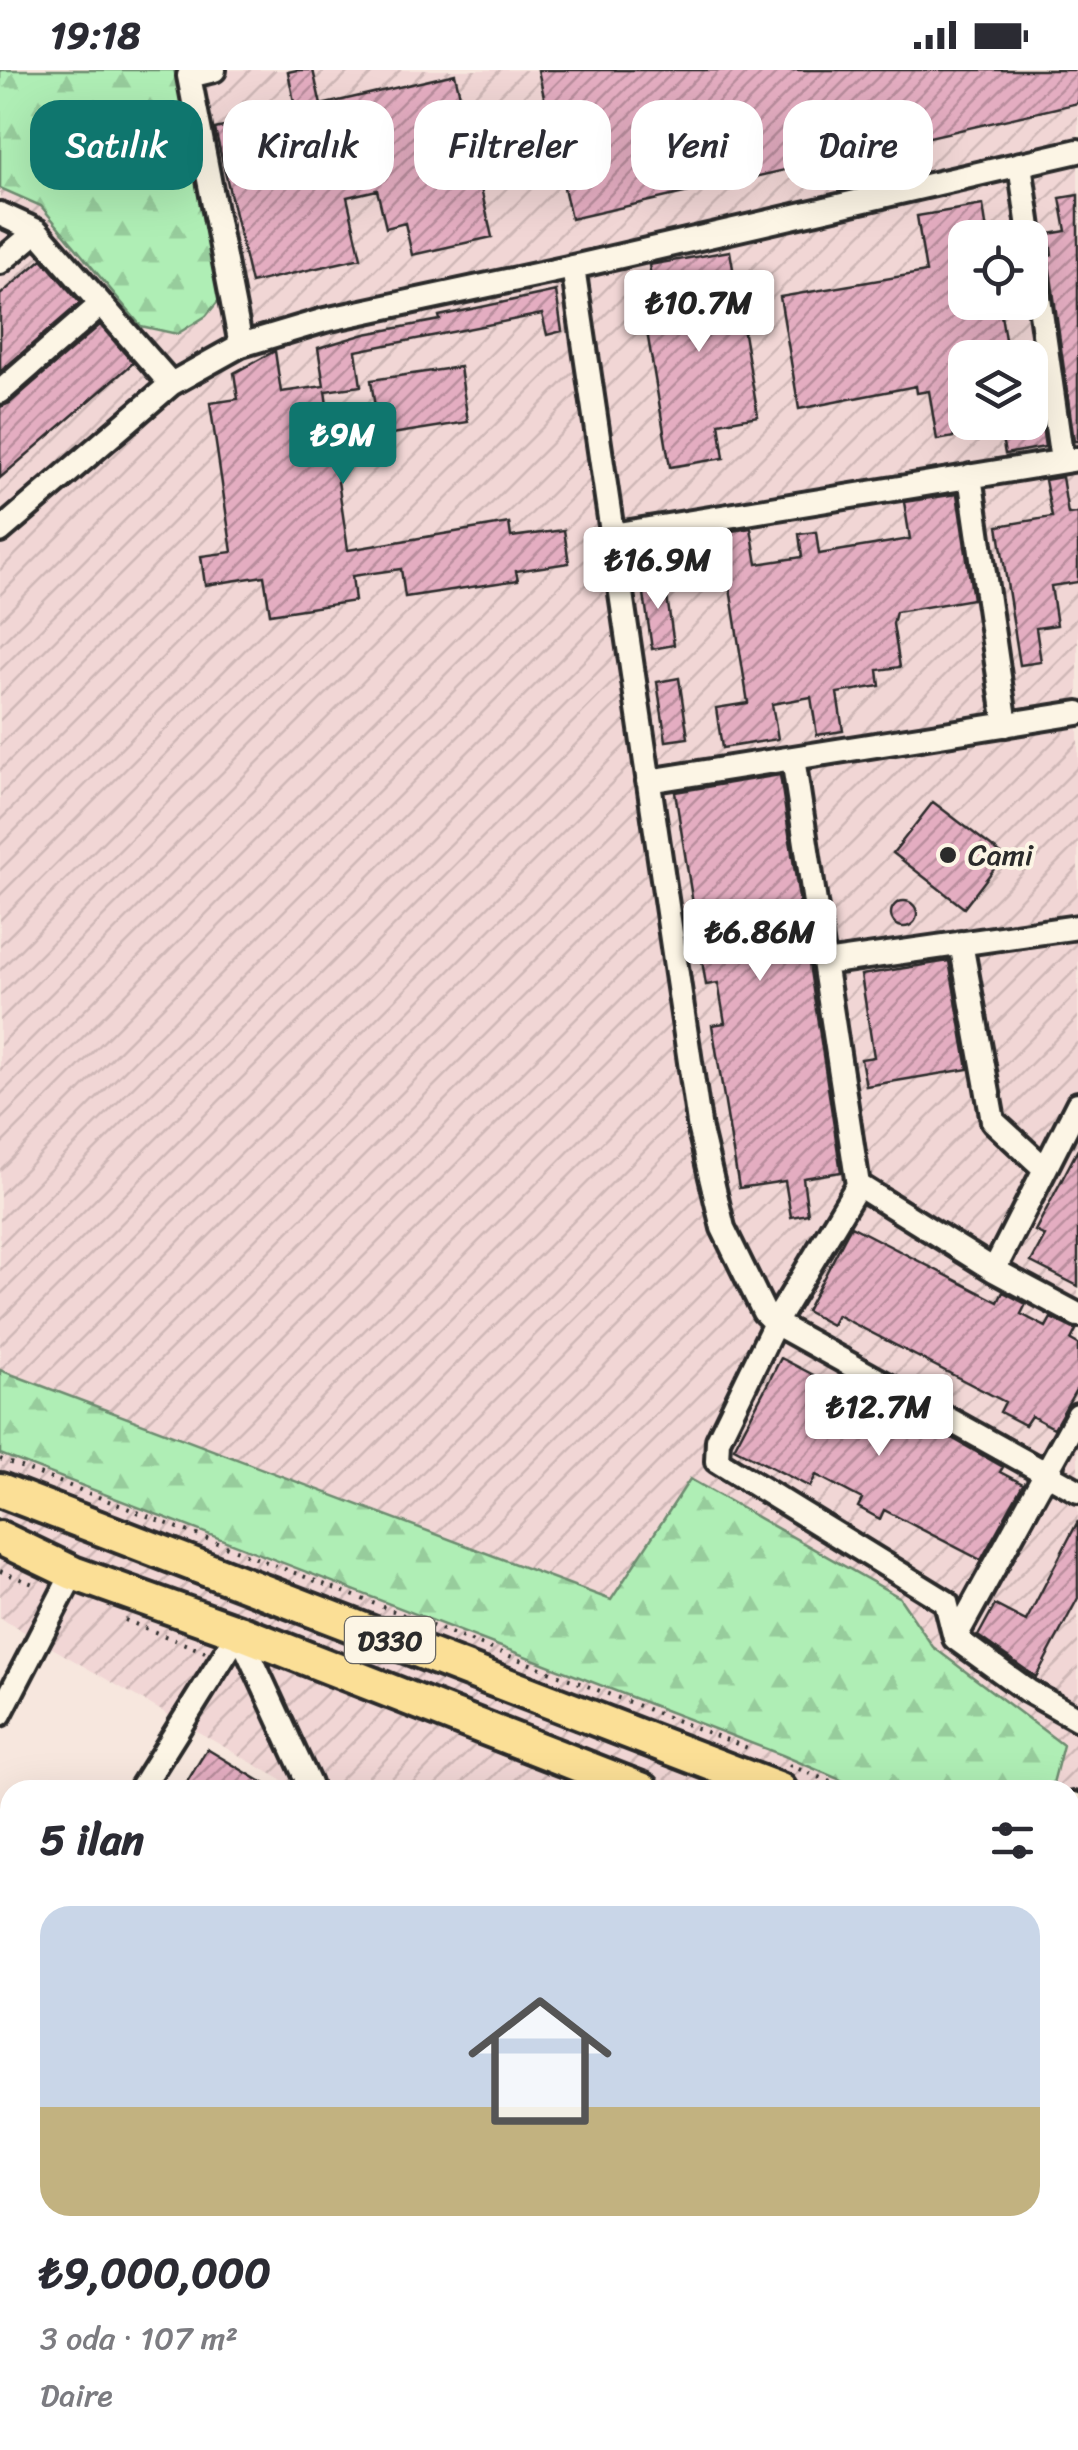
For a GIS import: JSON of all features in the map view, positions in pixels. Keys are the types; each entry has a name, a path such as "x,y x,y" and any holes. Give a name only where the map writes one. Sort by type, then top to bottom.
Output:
{"highway":[{"name":"D330","path":"0,1490 779,1776"},
{"name":"D330","path":"0,1538 68,1584 615,1780"}],"street":[{"path":"214,70 189,76 241,346"},
{"path":"0,530 171,384 241,346 325,320 1078,151"},
{"path":"612,535 1070,460 1020,164"},
{"path":"0,214 38,231 171,384"},
{"path":"0,262 38,231"},
{"path":"573,267 700,1130 723,1228 764,1312 775,1323 1078,1492"},
{"path":"0,392 100,304"},
{"path":"970,476 1006,724"},
{"path":"648,781 1078,713"},
{"path":"793,758 858,1185 775,1323 718,1440 717,1461 946,1602 955,1638 1028,1691 1078,1719"},
{"path":"824,963 1078,927"},
{"path":"961,944 994,1122 1045,1169"},
{"path":"994,1270 1078,1104"},
{"path":"858,1185 994,1270 1078,1315"},
{"path":"955,1638 1078,1415"},
{"path":"0,1714 68,1584"},
{"path":"146,1780 231,1645 306,1780"}],"path":[{"path":"0,1460 762,1754"},
{"path":"0,1570 68,1584"},
{"path":"119,1618 231,1645"}],"shaded area":[{"path":"0,70 1078,70 1078,1780 282,1780 0,1618"}],"green space":[{"path":"0,70 174,70 184,100 30,100 30,190 200,190 219,300 206,316 177,334 141,326 41,206 0,188"},
{"path":"0,1370 611,1600 690,1479 899,1597 933,1647 1063,1745 1054,1780 841,1780 0,1454"}],"building":[{"path":"313,70 320,100 294,100 288,72"},
{"path":"538,70 1078,70 1078,103 933,136 933,100 783,100 783,170 763,175 763,100 631,100 631,190 698,190 571,219 565,190 611,190 611,100 545,100"},
{"path":"455,74 461,100 414,100 414,190 481,190 492,237 412,255 405,223 386,228 377,190 394,190 394,100 343,100"},
{"path":"223,127 223,163 215,129"},
{"path":"229,190 377,190 347,197 361,258 251,283"},
{"path":"1078,195 1078,441 1074,441 1048,255 1052,255 1049,234 1066,231 1060,198"},
{"path":"983,205 985,220 948,220 948,320 1002,320 1005,340 948,340 948,438 937,440 929,391 917,393 916,386 799,409 780,297 926,272 917,216"},
{"path":"730,251 758,416 719,423 724,458 670,467 645,320 658,318 649,265"},
{"path":"42,259 80,303 0,372 0,295"},
{"path":"556,291 562,331 547,335 542,314 356,351 361,386 325,391 348,550 509,523 511,537 564,530 569,563 516,571 518,580 405,597 401,569 352,576 355,601 270,614 264,576 205,585 201,556 232,552 210,403 238,399 234,373 275,351 281,392 324,386 318,348"},
{"path":"100,325 133,363 0,478 0,407 10,403"},
{"path":"460,367 468,422 379,436 371,380"},
{"path":"1002,440 1044,440 1045,447 1005,454"},
{"path":"1062,477 1068,514 1078,513 1078,582 1051,586 1057,625 1036,628 1041,662 1020,665 998,526 1052,517 1045,480"},
{"path":"957,494 973,599 896,612 893,624 900,667 878,670 880,686 837,693 843,731 817,735 811,697 772,704 778,739 722,748 716,708 748,703 727,569 693,575 687,538 751,528 757,564 802,557 799,534 816,532 819,554 910,539 904,502"},
{"path":"664,576 674,645 652,649 642,580"},
{"path":"679,678 688,738 666,741 657,682"},
{"path":"780,775 841,1172 803,1178 808,1214 791,1217 785,1181 739,1188 712,1025 725,1023 718,983 706,985 675,792"},
{"name":"Cami","path":"933,802 1004,856 964,908 893,853"},
{"path":"904,901 913,905 917,914 913,923 904,927 895,923 891,914 895,905"},
{"path":"949,961 968,1069 866,1086 861,1059 874,1057 861,975"},
{"path":"1078,1149 1078,1286 1031,1262 1045,1236 1035,1231"},
{"path":"851,1226 998,1302 1003,1292 1026,1304 1021,1314 1046,1327 1051,1318 1076,1330 1071,1340 1078,1344 1078,1386 1054,1428 1031,1416 1025,1425 1000,1412 1005,1402 837,1315 832,1325 806,1311"},
{"path":"781,1358 879,1409 884,1400 1003,1467 1000,1472 1023,1484 981,1560 884,1510 880,1519 858,1507 862,1499 816,1475 810,1487 734,1448"},
{"path":"1078,1521 1078,1598 1036,1677 978,1636 995,1605 1026,1621"},
{"path":"207,1749 258,1780 188,1780"}],"place":[{"name":"Cami","path":"948,855"}]}
